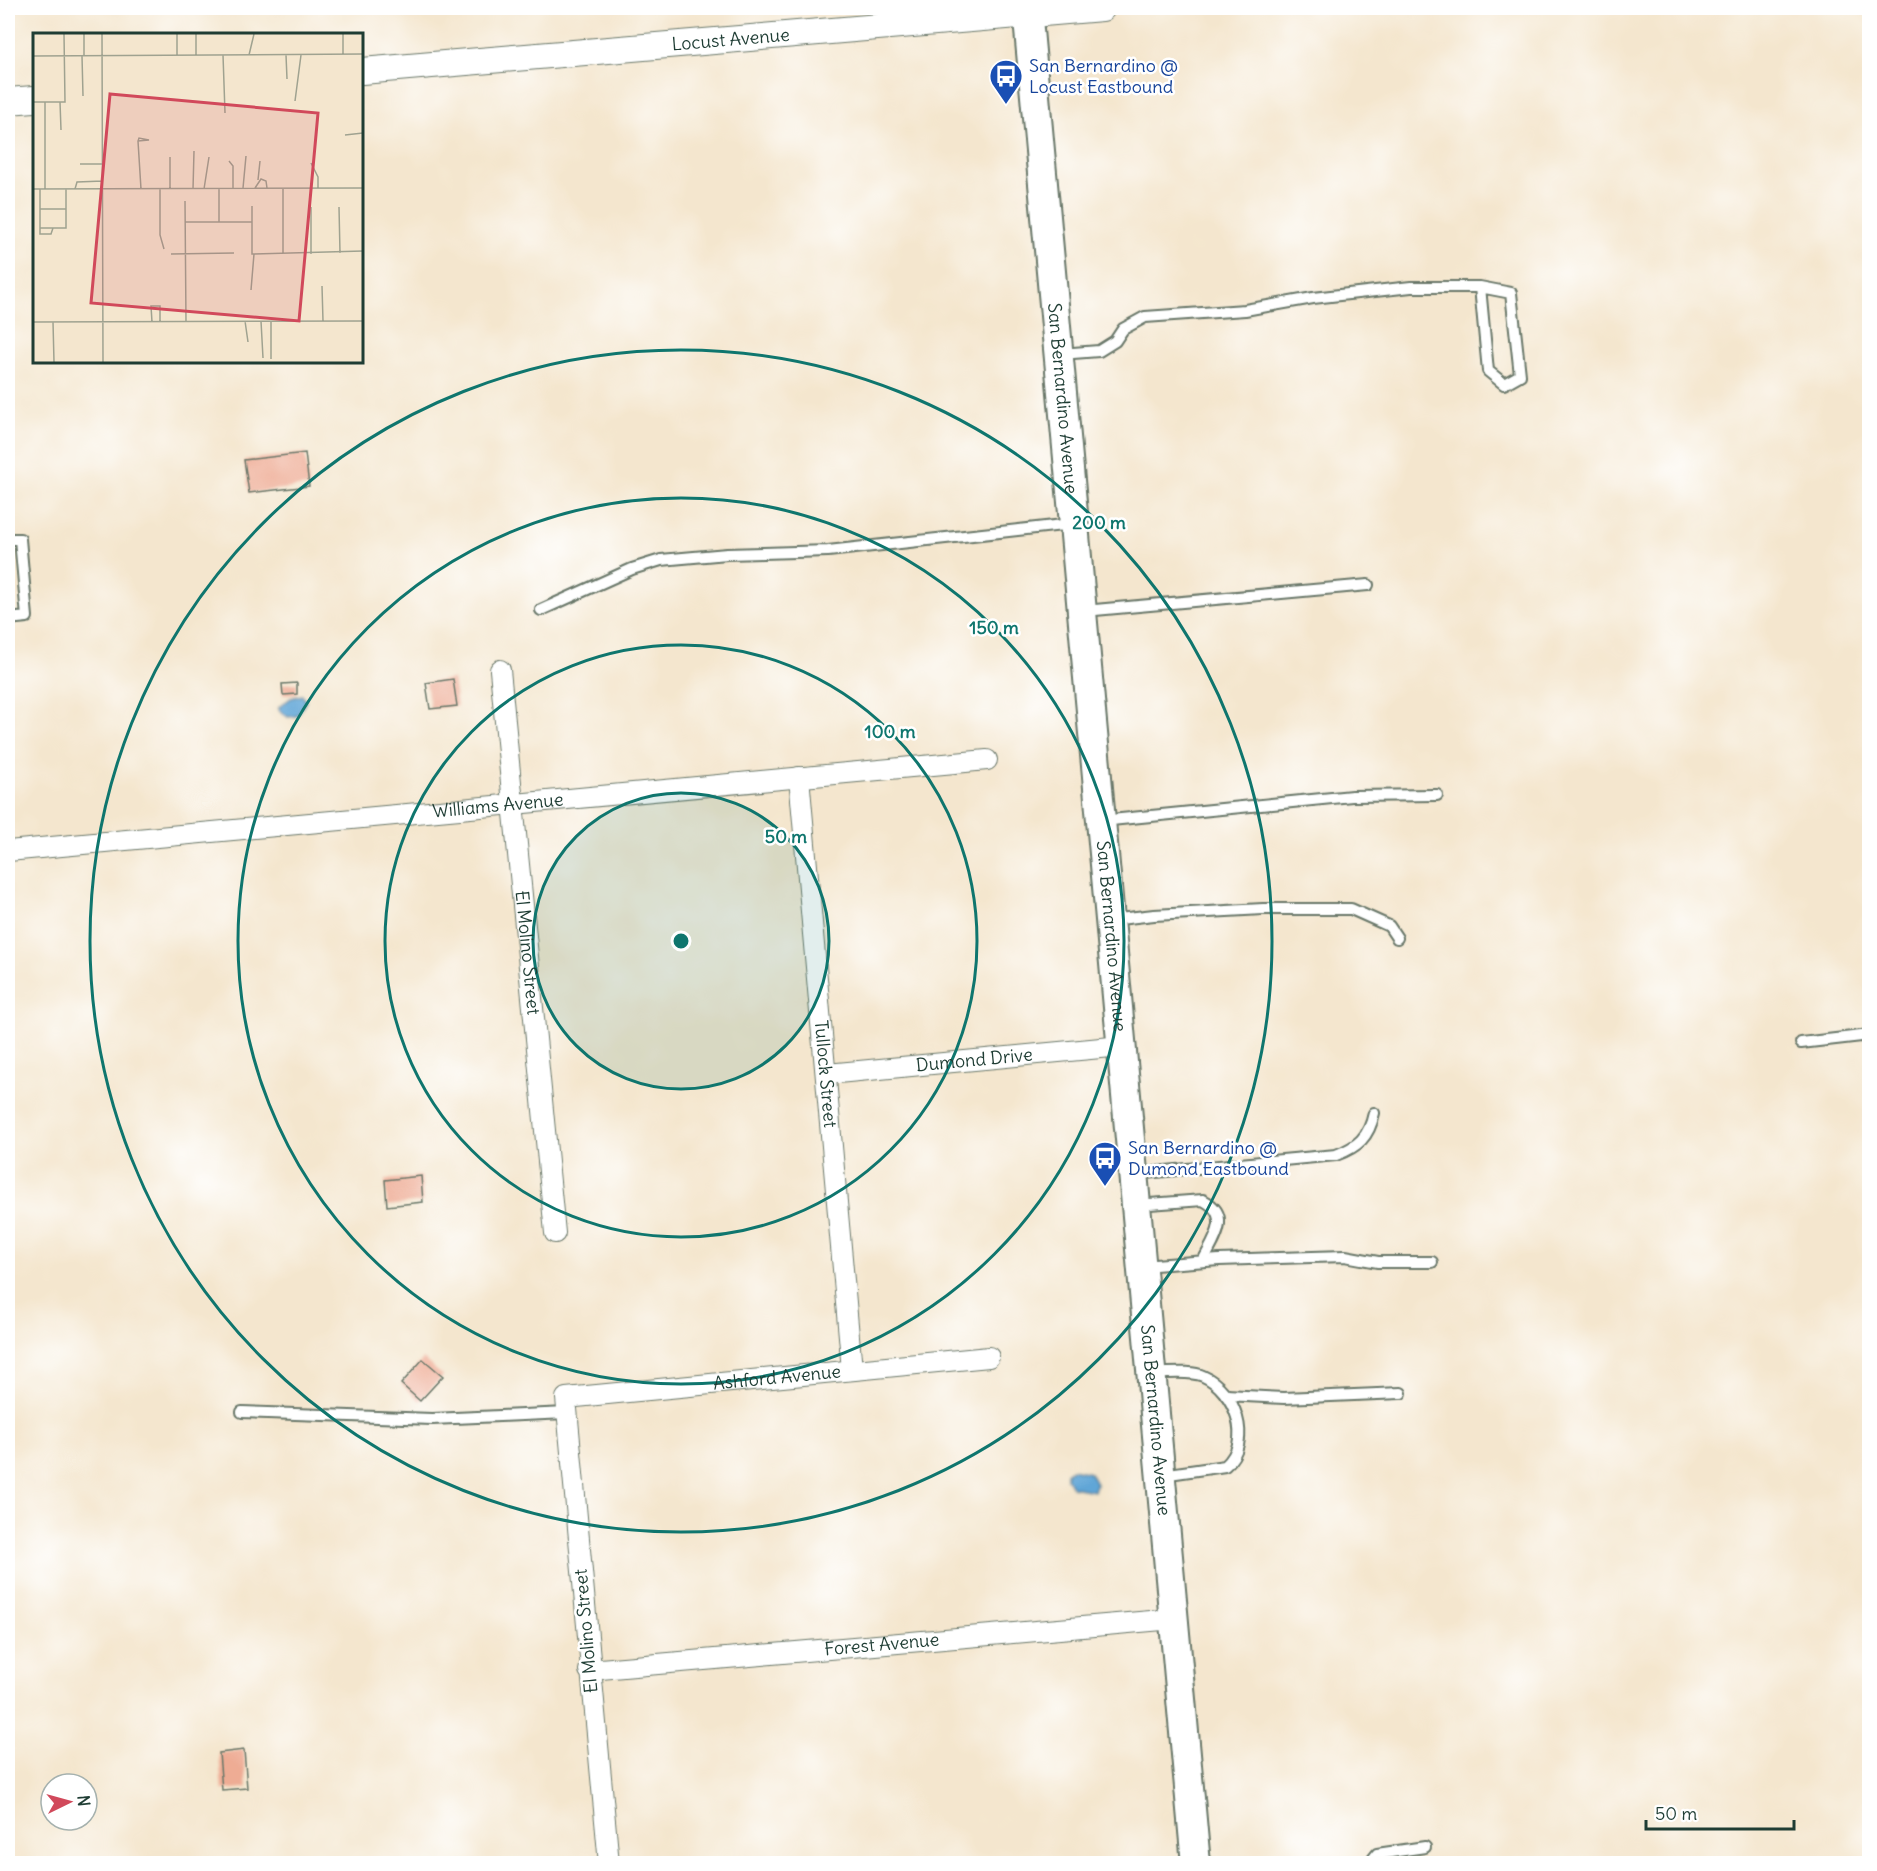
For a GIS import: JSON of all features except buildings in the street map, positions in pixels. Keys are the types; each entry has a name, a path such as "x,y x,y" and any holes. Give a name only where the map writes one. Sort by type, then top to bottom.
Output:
{"main road":[{"name":"San Bernardino Avenue","path":"1027,11 1196,1863"}],"street":[{"name":"Locust Avenue","path":"363,71 1027,11 1102,8"},
{"path":"8,101 33,99"},
{"name":"El Molino Street","path":"500,670 555,1233"},
{"name":"Williams Avenue","path":"8,851 987,760"},
{"name":"Tullock Street","path":"799,777 852,1370"},
{"name":"Dumond Drive","path":"827,1074 1122,1046"},
{"name":"Ashford Avenue","path":"567,1405 852,1370 988,1357"},
{"name":"El Molino Street","path":"567,1405 589,1670 609,1863"},
{"name":"Forest Avenue","path":"589,1670 1174,1619"}],"lane":[{"path":"1059,354 1099,351 1115,341 1123,329 1145,317 1245,310 1313,298 1411,287 1480,287 1511,293 1520,375 1504,384 1488,371 1480,287"},
{"path":"542,610 632,569 661,560 727,554 828,551 1074,524"},
{"path":"8,539 20,539 27,617 8,619"},
{"path":"1082,611 1368,585"},
{"path":"1101,821 1352,796 1437,795"},
{"path":"1110,920 1154,915 1263,909 1351,909 1389,926 1397,938"},
{"path":"1801,1043 1869,1035"},
{"path":"1134,1174 1336,1155 1362,1142 1371,1129 1374,1113"},
{"path":"1136,1205 1203,1200 1212,1204 1219,1215 1219,1228 1217,1237 1203,1261"},
{"path":"1142,1266 1203,1261 1345,1256 1378,1262 1431,1262"},
{"path":"1152,1373 1202,1375 1220,1387 1238,1420 1238,1443 1233,1459 1216,1469 1161,1475"},
{"path":"1226,1395 1284,1398 1401,1393"},
{"path":"242,1412 432,1419 567,1405"},
{"path":"1369,1863 1377,1854 1425,1847"}],"water":[{"path":"302,695 306,701 297,716 288,717 279,710 279,707 291,698"},
{"path":"1072,1469 1090,1473 1096,1484 1094,1491 1072,1487 1067,1478 1067,1472"}],"place":[{"name":"San Bernardino @ Locust Eastbound","path":"1006,105"},
{"name":"San Bernardino @ Dumond Eastbound","path":"1105,1187"}]}
